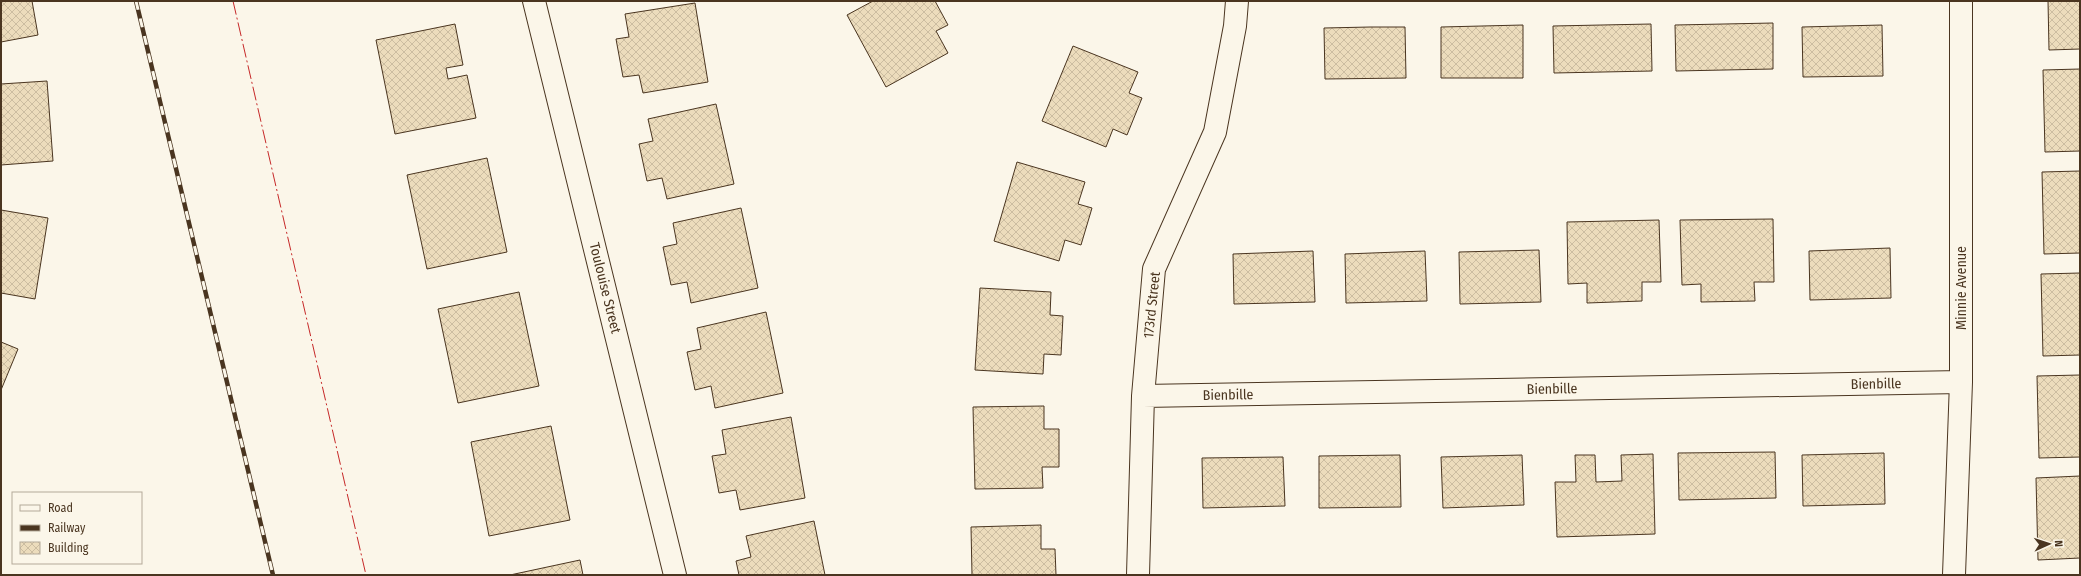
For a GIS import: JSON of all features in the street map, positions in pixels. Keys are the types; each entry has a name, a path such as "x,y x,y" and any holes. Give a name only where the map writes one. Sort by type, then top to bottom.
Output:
{"street":[{"name":"Toulouise Street","path":"534,1 675,575"},
{"name":"173rd Street","path":"1138,575 1143,396 1154,269 1215,132 1235,26 1237,1"},
{"name":"Minnie Avenue","path":"1954,575 1961,382 1961,1"},
{"name":"Bienbille","path":"1143,396 1961,382"}],"building":[{"path":"1,1 32,1 38,35 1,42"},
{"path":"873,1 935,1 948,25 936,31 948,53 886,87 847,15"},
{"path":"2048,1 2080,1 2080,49 2049,50"},
{"path":"695,3 708,82 643,93 639,75 623,77 616,39 629,37 625,14"},
{"path":"1773,23 1773,69 1676,71 1675,25"},
{"path":"455,24 463,65 446,68 448,79 467,75 476,118 395,134 376,40"},
{"path":"1651,24 1652,71 1554,73 1553,26"},
{"path":"1523,25 1523,78 1441,78 1441,27"},
{"path":"1882,25 1883,76 1803,77 1802,27"},
{"path":"1405,27 1406,78 1325,79 1324,28"},
{"path":"1073,46 1138,72 1129,93 1142,98 1127,135 1113,129 1106,147 1042,121"},
{"path":"2080,69 2080,151 2045,152 2043,70"},
{"path":"47,81 53,161 1,165 1,84"},
{"path":"716,104 734,184 667,199 662,178 647,181 639,144 653,141 648,119"},
{"path":"487,158 507,252 427,269 407,175"},
{"path":"1017,162 1085,182 1078,204 1092,208 1081,245 1065,240 1059,261 994,241"},
{"path":"2080,171 2080,253 2044,254 2042,172"},
{"path":"741,208 758,288 691,303 687,282 671,285 663,247 677,244 673,223"},
{"path":"1,210 48,218 35,299 1,293"},
{"path":"1773,219 1774,282 1754,282 1755,301 1701,302 1701,284 1682,285 1680,220"},
{"path":"1659,220 1661,282 1642,282 1642,301 1587,303 1587,283 1568,284 1567,222"},
{"path":"1890,248 1891,298 1810,300 1809,251"},
{"path":"1539,250 1541,302 1460,304 1459,252"},
{"path":"1313,251 1315,302 1234,304 1233,254"},
{"path":"1425,251 1427,301 1346,303 1345,254"},
{"path":"2080,273 2080,355 2043,356 2041,274"},
{"path":"980,288 1051,292 1050,315 1063,316 1061,355 1044,354 1043,374 975,370"},
{"path":"519,292 539,386 458,403 438,309"},
{"path":"766,312 783,393 715,408 711,386 695,390 687,352 701,349 697,328"},
{"path":"1,342 18,349 1,390"},
{"path":"2080,375 2080,457 2039,458 2037,376"},
{"path":"1044,406 1044,429 1059,429 1059,467 1042,467 1043,488 975,489 973,407"},
{"path":"791,417 805,498 740,510 736,490 719,493 712,456 726,454 722,430"},
{"path":"551,426 570,520 489,536 471,442"},
{"path":"1775,452 1776,498 1679,500 1678,453"},
{"path":"1884,453 1885,504 1803,506 1802,455"},
{"path":"1653,454 1655,534 1557,537 1555,482 1576,482 1575,455 1595,455 1596,482 1622,481 1621,455"},
{"path":"1400,455 1401,507 1319,508 1319,456"},
{"path":"1522,455 1524,505 1443,508 1441,457"},
{"path":"1283,457 1285,506 1203,508 1202,458"},
{"path":"2080,476 2080,558 2038,560 2036,478"},
{"path":"814,521 825,575 739,575 736,561 751,557 746,536"},
{"path":"1041,525 1041,549 1055,549 1056,575 972,575 971,527"},
{"path":"580,560 583,575 510,575"}],"railway":[{"path":"136,1 273,575"}],"power":[{"path":"233,1 366,575"}]}
